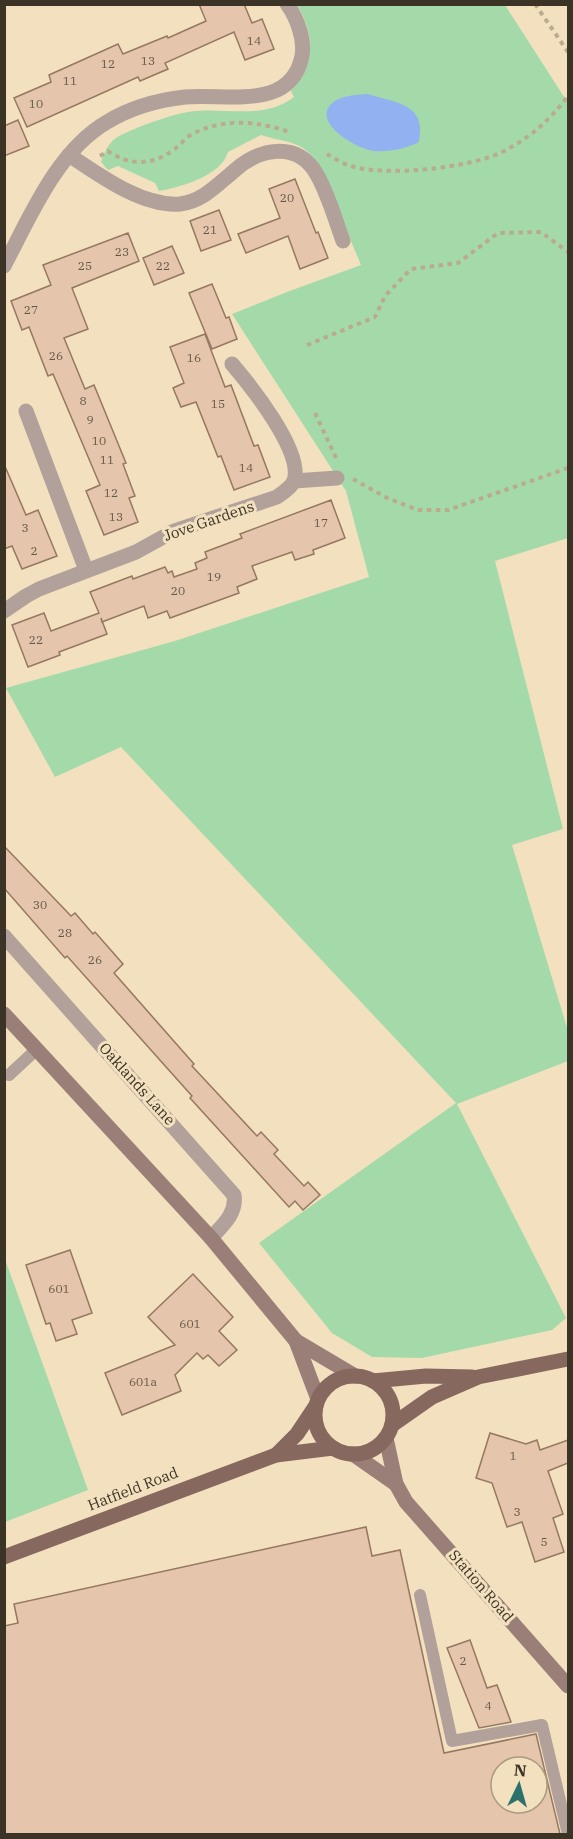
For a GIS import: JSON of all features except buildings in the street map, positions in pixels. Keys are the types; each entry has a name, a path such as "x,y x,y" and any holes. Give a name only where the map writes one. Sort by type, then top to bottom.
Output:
{"main road":[{"path":"478,1377 426,1376 373,1381 355,1376 344,1378 333,1382 325,1389 317,1402 315,1418 318,1430 333,1448 353,1454 366,1452 377,1447 389,1432 432,1397 478,1377 568,1359"},
{"path":"373,1381 383,1389 390,1400 393,1413 389,1432"},
{"name":"Hatfield Road","path":"276,1455 297,1434 317,1402"},
{"name":"Hatfield Road","path":"4,1557 276,1455 333,1448"}],"street":[{"path":"4,266 46,188 69,155 105,123 140,107 184,97 264,95 283,87 291,80 302,53 299,28 287,4"},
{"path":"69,155 130,193 168,204 180,204 205,196 235,169 256,156 275,150 295,154 304,159 315,171 343,241"},
{"path":"232,364 261,398 284,438 292,461 294,481 342,478"},
{"path":"26,411 86,570"},
{"name":"Jove Gardens","path":"4,611 26,596 86,570 136,552 174,531 277,497 294,481"},
{"name":"Oaklands Lane","path":"4,936 234,1195 236,1202 230,1218 211,1238"},
{"path":"4,1014 211,1238 297,1341 355,1376"},
{"path":"297,1341 317,1402"},
{"name":"Station Road","path":"389,1432 396,1484 406,1502 568,1686"},
{"name":"Station Road","path":"353,1454 396,1484"}],"lane":[{"path":"9,1075 37,1049"},
{"path":"420,1595 452,1741 542,1725 568,1834"}],"path":[{"path":"535,4 568,52"},
{"path":"324,152 351,166 374,170 412,170 471,162 500,153 526,138 551,119 568,96"},
{"path":"100,157 108,151 131,162 148,162 164,157 192,134 222,125 246,122 266,124 300,137"},
{"path":"307,345 375,317 385,296 411,269 458,263 498,233 541,232 568,252"},
{"path":"315,413 342,478 354,479 387,498 418,510 448,510 568,468"}],"green space":[{"path":"297,5 505,5 568,103 568,538 495,561 563,829 512,845 568,1031 568,1061 457,1104 566,1318 552,1330 422,1358 372,1357 332,1333 259,1243 456,1103 121,747 55,777 6,688 175,641 369,577 346,491 232,314 361,265 319,165 300,146 261,135 228,152 224,160 209,174 178,187 159,191 155,183 118,166 108,170 101,162 111,142 115,139 157,120 188,112 269,109 294,97 291,91 305,71 310,49 307,27"},
{"path":"5,1259 88,1490 4,1522"}],"water":[{"path":"367,94 398,103 414,112 420,129 419,142 397,150 374,151 356,145 337,132 330,125 327,117 328,109 335,101 342,98"}]}
